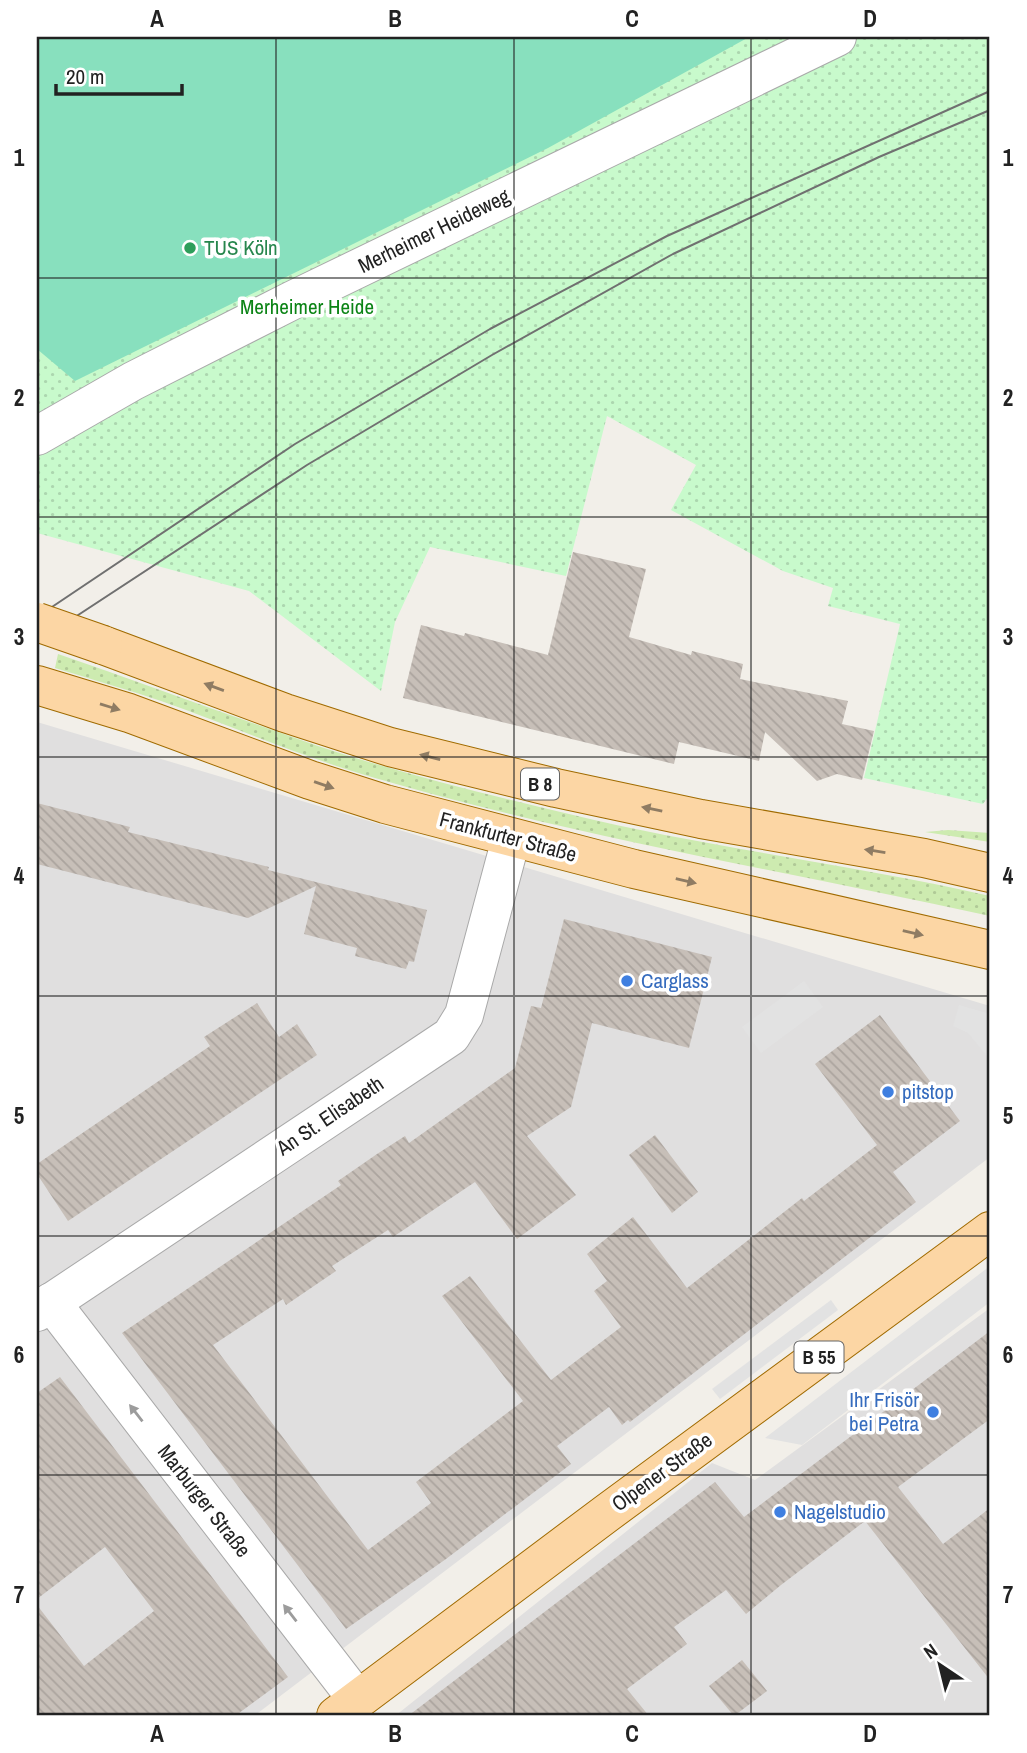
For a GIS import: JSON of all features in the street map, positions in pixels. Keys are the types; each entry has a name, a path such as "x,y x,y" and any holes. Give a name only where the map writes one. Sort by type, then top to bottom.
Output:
{"main road":[{"name":"B 8","path":"37,622 285,713 390,747 688,817 924,858 990,873"},
{"name":"Frankfurter Straße","path":"41,686 176,729 349,793 511,839 990,950"},
{"path":"924,858 990,865"},
{"name":"Olpener Straße","path":"347,1708 990,1231"}],"street":[{"name":"Merheimer Heideweg","path":"37,436 133,381 293,300 837,37"},
{"name":"An St. Elisabeth","path":"44,1307 451,1036 464,1015 511,839"},
{"name":"Marburger Straße","path":"44,1307 347,1708"}],"shaded area":[{"path":"37,722 990,1006 990,1157 254,1716 37,1716"},
{"path":"804,981 823,1007 761,1053 742,1027"},
{"path":"959,1005 990,1014 990,1060 968,1033 953,1026"},
{"path":"990,1266 990,1302 802,1445 765,1438"},
{"path":"831,1300 838,1310 720,1399 712,1389"},
{"path":"990,1308 990,1716 395,1716 712,1463 755,1480"}],"green space":[{"name":"Merheimer Heide","path":"37,37 990,37 990,794 983,804 864,778 900,624 828,606 833,588 783,571 671,510 696,465 607,416 566,576 430,547 395,622 381,691 249,591 37,533"},
{"name":"TUS Köln","path":"37,37 749,37 548,148 75,381 37,349"},
{"path":"58,654 318,746 411,774 621,826 990,896 990,916 604,836 375,778 161,701 55,668"},
{"path":"948,830 990,833 990,842 925,832"}],"building":[{"path":"573,552 646,569 629,637 691,655 692,651 743,664 740,679 848,701 842,724 874,731 862,780 837,774 817,781 765,732 759,761 679,742 674,764 403,698 421,625 464,636 465,633 548,655"},
{"path":"37,803 130,827 128,832 427,910 414,962 409,961 406,969 355,956 357,948 304,934 316,886 248,918 37,864"},
{"path":"564,919 712,957 689,1048 592,1023 571,1107 527,1136 576,1195 517,1239 475,1182 393,1237 388,1230 332,1266 336,1271 286,1305 283,1299 213,1345 368,1550 431,1503 416,1482 523,1401 442,1296 470,1276 551,1380 621,1327 594,1291 607,1281 587,1254 633,1217 687,1288 802,1198 804,1201 877,1145 815,1064 880,1015 960,1121 893,1172 916,1202 630,1422 628,1420 622,1425 609,1407 557,1446 571,1464 446,1559 346,1629 122,1333 341,1185 338,1181 377,1154 405,1136 409,1143 515,1068 531,1006 541,1008"},
{"path":"257,1003 279,1037 297,1024 317,1055 68,1221 37,1174 37,1164 210,1046 204,1037"},
{"path":"655,1135 698,1192 672,1213 629,1155"},
{"path":"990,1331 990,1419 898,1487 943,1544 990,1508 990,1680 865,1521 746,1614 726,1590 674,1627 687,1644 627,1689 649,1716 408,1716 715,1482 744,1517"},
{"path":"60,1377 288,1677 235,1716 37,1716 37,1605 84,1666 154,1611 105,1547 37,1599 37,1393"},
{"path":"742,1660 767,1691 734,1716 709,1686"}],"tram line":[{"path":"37,617 295,444 490,329 667,236 990,91"},
{"path":"37,642 307,465 492,355 673,254 879,157 990,110"}],"place":[{"name":"TUS Köln","path":"190,248"},
{"name":"Carglass","path":"627,981"},
{"name":"pitstop","path":"888,1092"},
{"name":"Ihr Frisör bei Petra","path":"933,1412"},
{"name":"Nagelstudio","path":"780,1512"}]}
